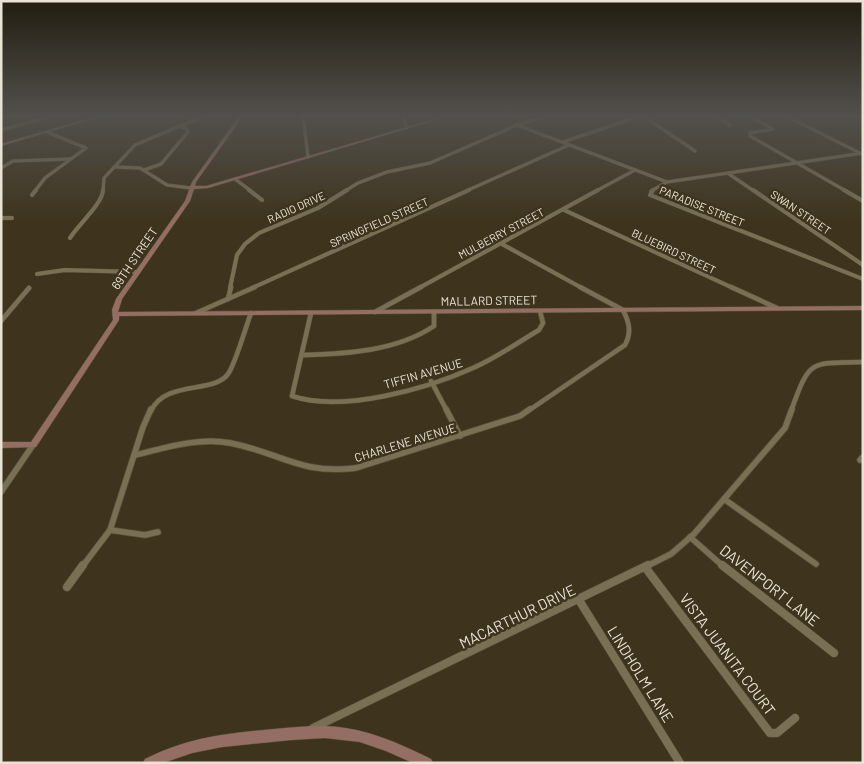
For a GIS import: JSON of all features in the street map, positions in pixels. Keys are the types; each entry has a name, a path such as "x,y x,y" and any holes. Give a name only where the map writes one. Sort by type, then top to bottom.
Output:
{"street":[{"path":"32,195 45,178 80,151"},
{"path":"70,238 79,224 103,197 103,180 130,151"},
{"path":"144,170 161,164 172,151"},
{"name":"69TH STREET","path":"1,492 116,320 116,305 187,201 191,188 217,151"},
{"path":"307,151 308,157"},
{"path":"114,166 135,167 144,170 167,185 191,188 206,187 330,151"},
{"name":"RADIO DRIVE","path":"228,299 237,255 245,244 259,233 318,208 358,182 387,172 430,163 458,151"},
{"name":"SPRINGFIELD STREET","path":"196,313 559,151"},
{"name":"PARADISE STREET","path":"582,151 667,182"},
{"path":"775,151 863,201"},
{"path":"667,182 862,154"},
{"path":"1,168 13,161 71,159"},
{"name":"MULBERRY STREET","path":"375,312 635,170"},
{"name":"SWAN STREET","path":"728,174 863,265"},
{"path":"235,179 262,200"},
{"name":"PARADISE STREET","path":"667,182 651,191 650,195 863,279"},
{"name":"BLUEBIRD STREET","path":"564,210 777,308"},
{"path":"1,218 12,218"},
{"path":"500,243 623,310"},
{"path":"37,274 64,270 137,272"},
{"path":"1,321 29,288"},
{"name":"MALLARD STREET","path":"116,314 863,308"},
{"name":"CHARLENE AVENUE","path":"135,455 213,442 229,443 312,471 339,472 356,468 520,416 625,344 630,336 630,328 623,310"},
{"name":"TIFFIN AVENUE","path":"302,355 292,396 294,398 341,402 363,400 471,369 539,330 543,323 540,311"},
{"path":"311,313 302,355 348,353 420,335 434,326 434,312"},
{"path":"67,587 110,530 143,428 154,404 167,394 218,381 228,375 251,313"},
{"name":"MACARTHUR DRIVE","path":"305,732 671,554 690,537 786,428 804,376 812,367 824,363 863,362"},
{"path":"431,381 460,436"},
{"path":"1,445 33,445"},
{"path":"724,499 816,564"},
{"path":"110,530 145,535 158,532"},
{"name":"DAVENPORT LANE","path":"690,537 715,560 834,653"},
{"name":"VISTA JUANITA COURT","path":"645,567 770,733 777,733 795,718"},
{"name":"LINDHOLM LANE","path":"579,600 680,763"},
{"path":"149,763 181,748 209,742 305,732 334,732 362,736 427,763"}]}
